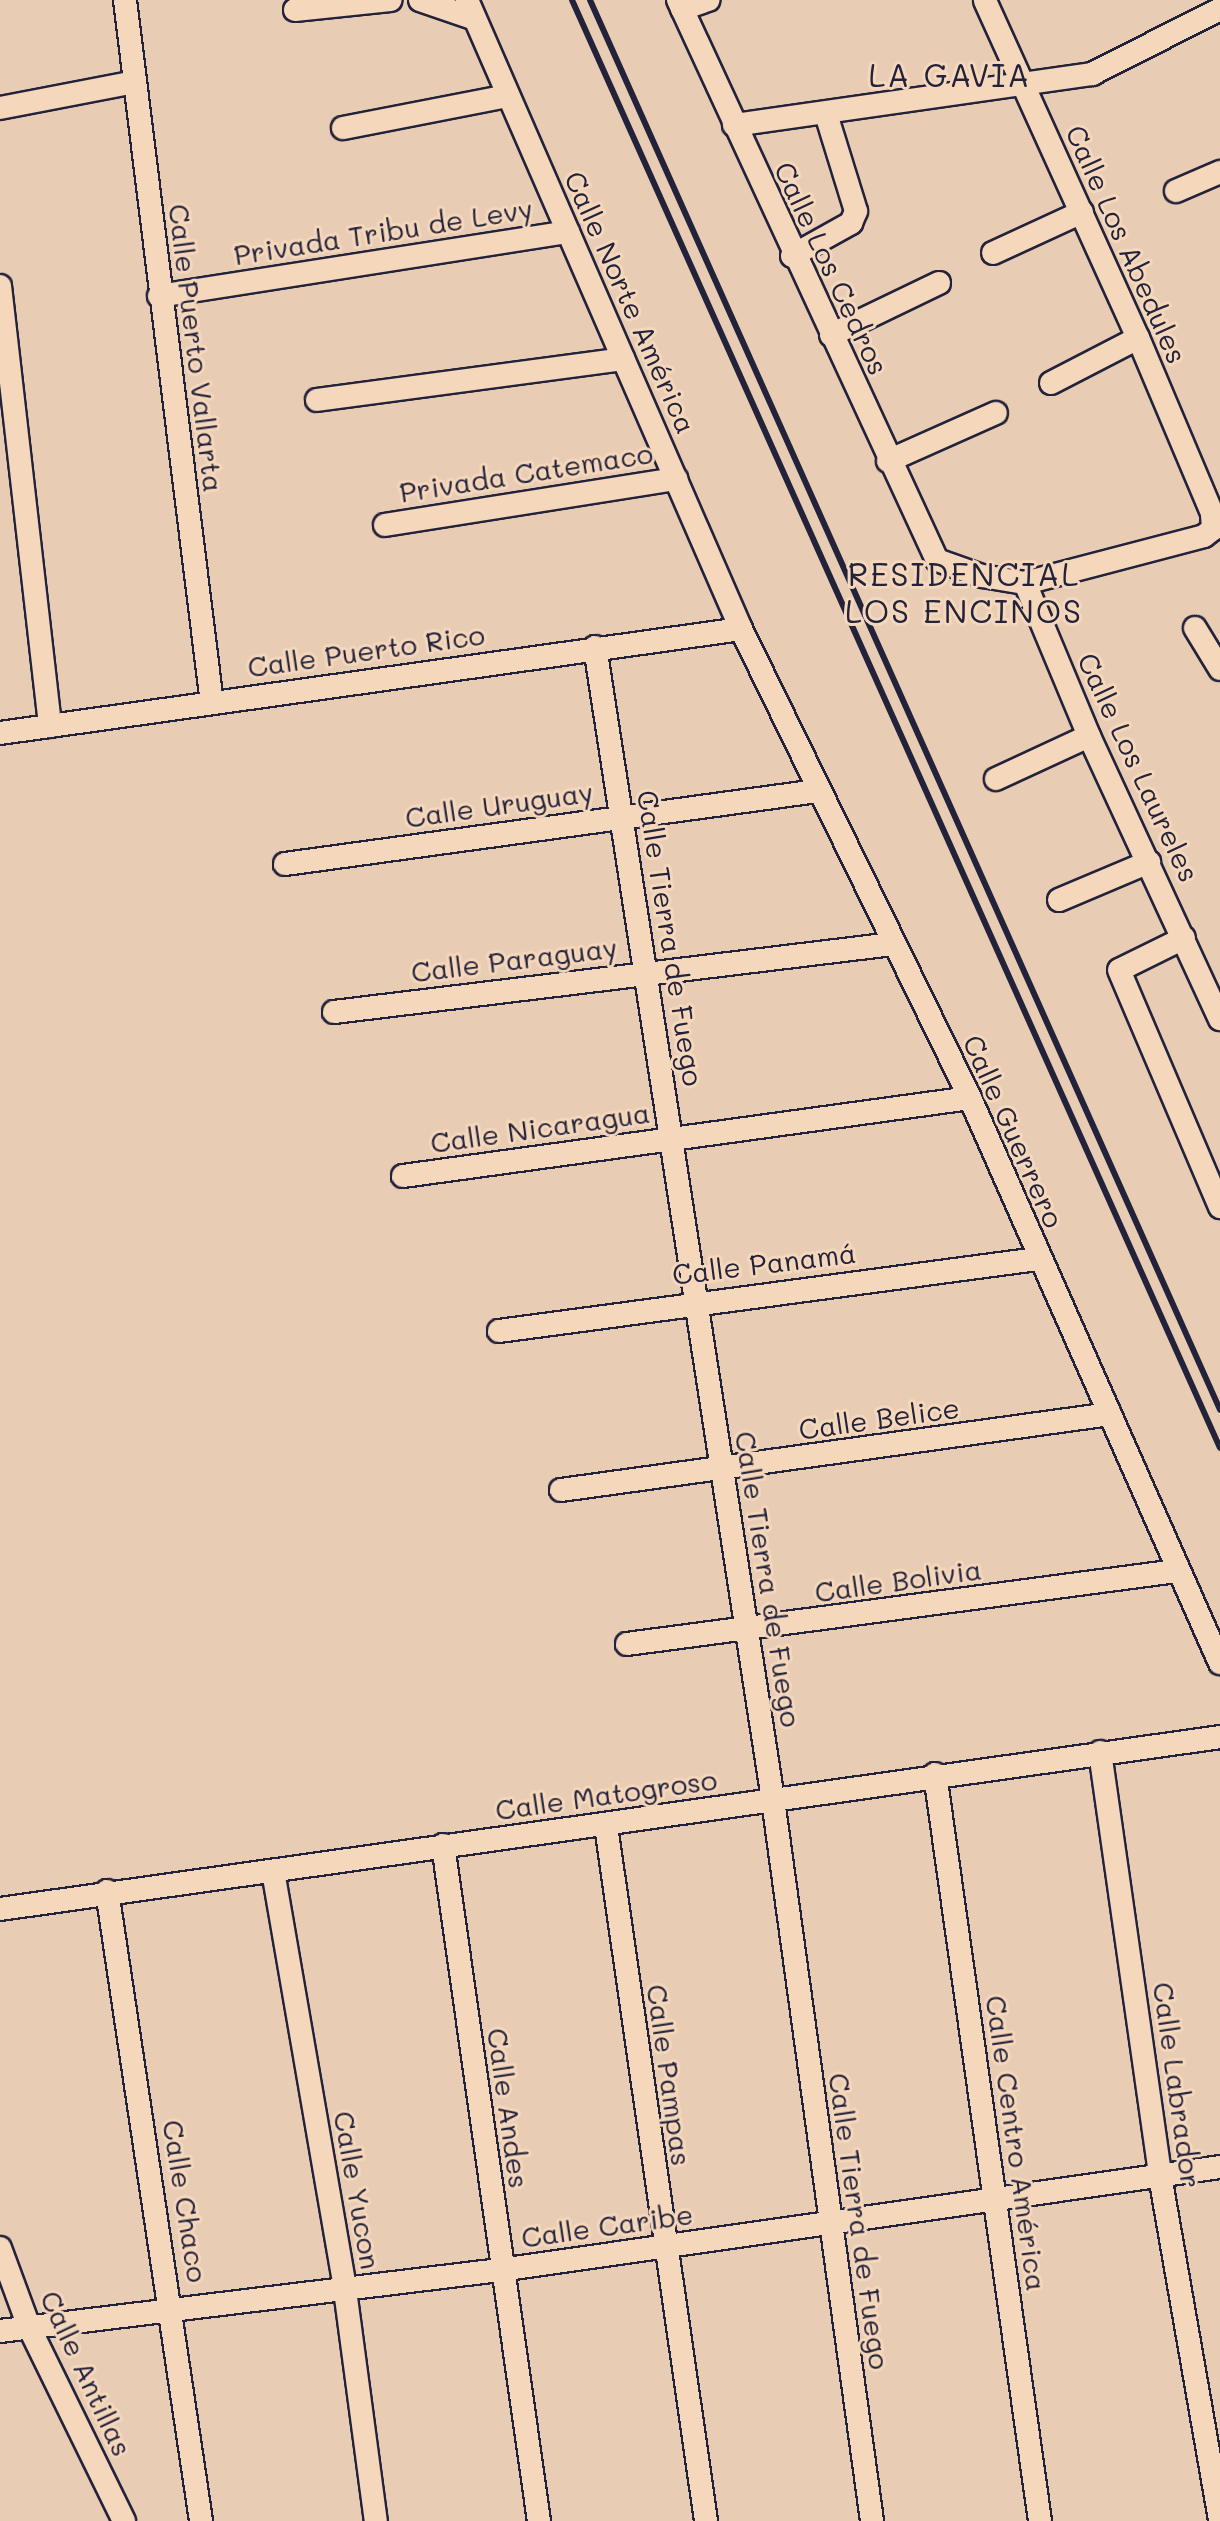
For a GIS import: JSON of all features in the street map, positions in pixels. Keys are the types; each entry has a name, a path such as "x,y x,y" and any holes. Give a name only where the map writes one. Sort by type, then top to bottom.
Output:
{"street":[{"name":"Calle Puerto Vallarta","path":"125,0 159,296 212,703"},
{"path":"295,10 390,0"},
{"path":"420,0 471,9"},
{"path":"680,5 708,0"},
{"name":"Calle Los Abedules","path":"985,0 1022,88 1138,338 1215,523"},
{"name":"Calle Los Cedros","path":"680,5 792,256 937,560 982,576 1025,583"},
{"path":"734,125 1022,88 1092,74 1218,8"},
{"name":"Calle Norte América","path":"471,9 741,629"},
{"path":"0,108 135,82"},
{"path":"343,128 507,96"},
{"path":"792,256 851,223 856,211 826,114"},
{"path":"1176,191 1220,172"},
{"path":"993,253 1082,212"},
{"name":"Privada Tribu de Levy","path":"159,296 568,232"},
{"path":"831,335 939,283"},
{"path":"0,286 50,726"},
{"path":"1051,383 1138,338"},
{"path":"317,400 623,359"},
{"path":"888,461 996,413"},
{"name":"Privada Catemaco","path":"385,525 676,479"},
{"path":"1025,583 1204,536 1215,523"},
{"name":"Calle Los Laureles","path":"1025,583 1089,736 1220,1019"},
{"path":"1195,628 1220,669"},
{"name":"Calle Puerto Rico","path":"0,733 595,647 741,629"},
{"name":"Calle Guerrero","path":"741,629 817,791 970,1098 1037,1259 1110,1414 1176,1571 1220,1663"},
{"name":"Calle Tierra de Fuego","path":"595,647 744,1631 773,1800 872,2521"},
{"path":"996,779 1089,736"},
{"name":"Calle Uruguay","path":"285,864 817,791"},
{"path":"1059,900 1149,862"},
{"path":"1184,938 1119,970 1220,1207"},
{"name":"Calle Paraguay","path":"334,1012 893,944"},
{"name":"Calle Nicaragua","path":"403,1176 970,1098"},
{"name":"Calle Panamá","path":"499,1331 696,1301 1037,1259"},
{"name":"Calle Belice","path":"561,1490 722,1471 1110,1414"},
{"name":"Calle Bolivia","path":"627,1644 744,1631 1176,1571"},
{"name":"Calle Matogroso","path":"0,1909 107,1891 606,1826 935,1774 1220,1737"},
{"name":"Calle Labrador","path":"1100,1752 1160,2176 1220,2521"},
{"name":"Calle Centro América","path":"935,1774 1040,2521"},
{"name":"Calle Pampas","path":"606,1826 664,2248 706,2521"},
{"name":"Calle Andes","path":"443,1845 500,2270 539,2521"},
{"name":"Calle Yucon","path":"273,1871 345,2290 376,2521"},
{"name":"Calle Chaco","path":"107,1891 174,2312 201,2521"},
{"name":"Calle Caribe","path":"0,2331 174,2312 664,2248 1220,2167"},
{"name":"Calle Antillas","path":"0,2248 29,2327 124,2521"}],"railway":[{"path":"572,0 1220,1448"},
{"path":"590,0 1220,1410"}],"district":[{"name":"LA GAVIA","path":"950,74"},
{"name":"RESIDENCIAL LOS ENCINOS","path":"964,592"}]}
